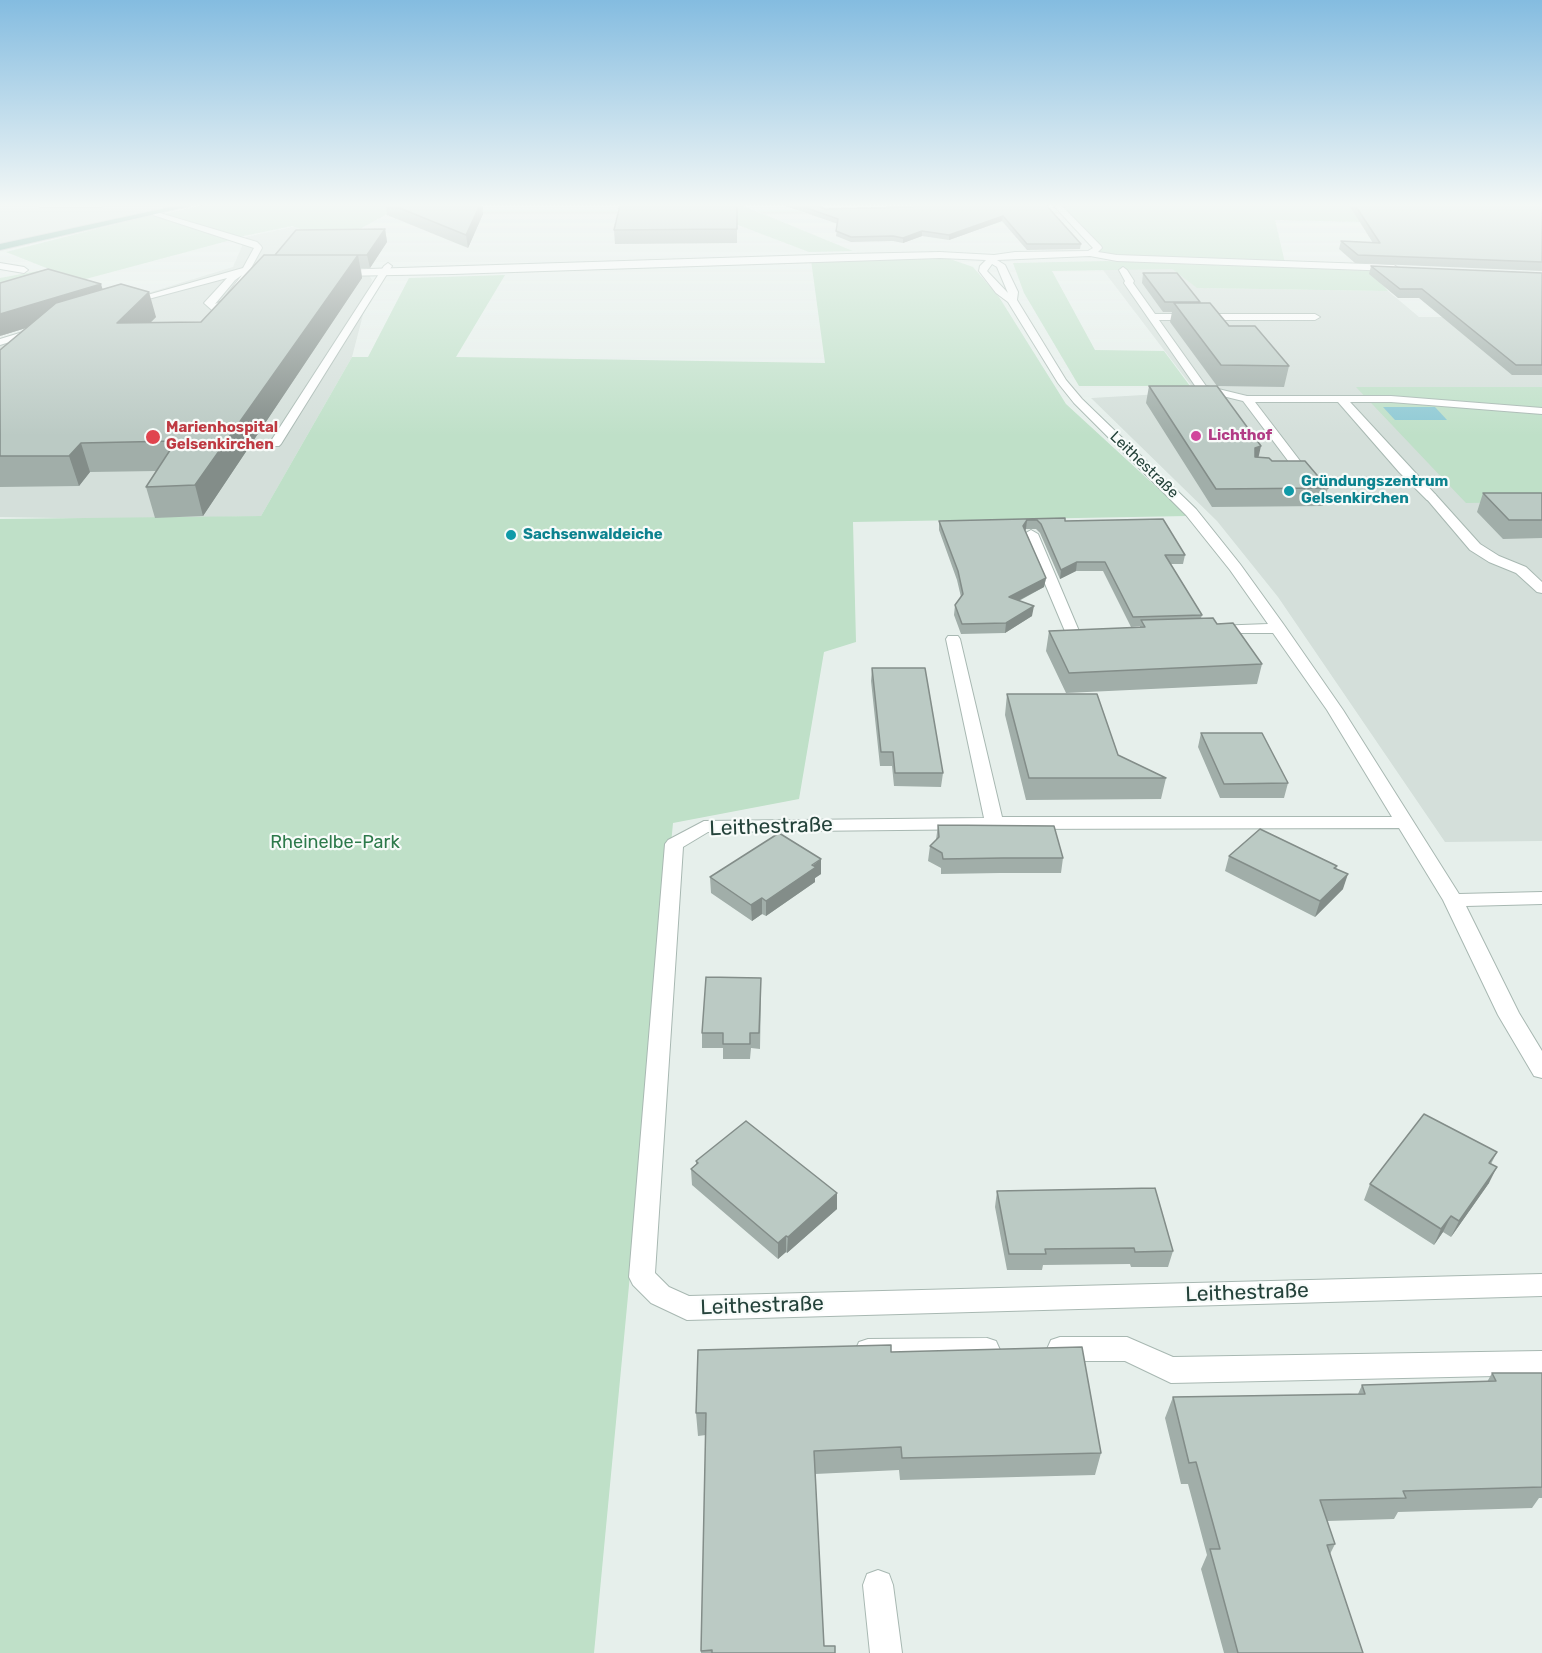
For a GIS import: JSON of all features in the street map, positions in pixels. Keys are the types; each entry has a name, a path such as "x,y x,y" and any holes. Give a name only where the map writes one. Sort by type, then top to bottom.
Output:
{"street":[{"path":"159,306 126,304 209,282"},
{"path":"275,444 378,282"},
{"name":"Leithestraße","path":"992,282 999,291 1012,300 1072,394 1191,512 1279,628 1335,710 1453,900 1509,1015 1542,1070"},
{"name":"Leithestraße","path":"1009,282 1013,292 1012,300"},
{"path":"1129,282 1202,388 1247,399 1391,399 1542,411"},
{"path":"1152,317 1315,317"},
{"path":"0,342 51,326"},
{"path":"1247,399 1301,470 1279,470"},
{"path":"1341,399 1475,547 1494,559 1521,570 1542,589"},
{"path":"1031,534 1074,636 1108,634"},
{"path":"1199,631 1279,628"},
{"path":"953,639 994,823"},
{"name":"Leithestraße","path":"1405,822 994,823 704,827 674,844 642,1277 660,1295 687,1308 1542,1285"},
{"path":"1453,900 1542,898"},
{"path":"846,1351 1126,1349 1171,1370 1542,1364"},
{"path":"878,1585 886,1653"}],"shaded area":[{"name":"Marienhospital Gelsenkirchen","path":"183,282 371,282 352,357 261,516 120,519 0,517 0,338"},
{"path":"1112,282 1190,282 1198,288 1388,291 1419,317 1542,317 1542,841 1445,842 1278,597 1217,521 1091,398 1196,392"}],"green space":[{"path":"0,282 74,282 0,302"},
{"name":"Rheinelbe-Park","path":"407,282 501,282 456,357 825,363 814,282 986,282 999,297 1066,404 1188,516 853,522 856,642 824,652 799,799 673,823 594,1653 0,1653 0,519 261,516 352,357 368,357"},
{"path":"1020,282 1058,282 1095,350 1164,351 1190,386 1079,386 1024,293"},
{"path":"1189,282 1380,282 1388,291 1197,288"},
{"path":"1356,387 1542,387 1542,502 1466,503"}],"water":[{"path":"1383,407 1435,407 1447,420 1395,420"}],"building":[{"path":"94,282 101,284 0,314 0,283"},
{"path":"238,282 339,282 195,485 146,487 176,441 81,443 69,456 0,456 0,350 56,303 121,284 149,292 117,323 201,322"},
{"path":"1150,282 1184,282 1200,302 1165,302"},
{"path":"1391,282 1542,282 1542,365 1516,365 1422,289 1400,289"},
{"path":"1174,303 1210,303 1229,326 1255,326 1289,366 1221,365"},
{"path":"1149,386 1217,386 1261,446 1255,448 1255,457 1269,458 1272,461 1305,461 1328,488 1216,489"},
{"path":"1483,493 1542,493 1542,520 1509,520"},
{"path":"1065,518 1065,521 1163,519 1185,555 1165,555 1202,615 1133,617 1105,562 1077,562 1061,570 1041,524 1037,520 1027,520 1023,526 1046,578 1009,597 1034,606 1006,623 962,624 955,605 963,594 958,571 939,521"},
{"path":"1213,618 1217,624 1233,623 1262,664 1069,673 1049,631 1145,627 1141,620"},
{"path":"872,668 925,668 943,773 895,773 893,752 881,752"},
{"path":"1007,694 1097,694 1118,755 1166,778 1029,778"},
{"path":"1201,733 1262,733 1288,783 1224,784"},
{"path":"938,825 1054,826 1063,858 943,859 942,853 930,846 939,837"},
{"path":"1260,829 1337,866 1334,868 1348,874 1320,901 1229,856"},
{"path":"779,833 821,859 812,865 816,867 766,901 762,898 751,905 710,877"},
{"path":"706,977 761,978 759,1033 750,1033 750,1044 723,1044 723,1033 702,1033"},
{"path":"1424,1114 1497,1152 1489,1163 1497,1167 1459,1221 1451,1216 1441,1229 1370,1184"},
{"path":"746,1121 837,1193 788,1237 786,1236 778,1243 691,1169 698,1163 696,1161"},
{"path":"1155,1188 1173,1251 1135,1252 1134,1248 1045,1249 1046,1254 1009,1254 997,1191"},
{"path":"891,1345 891,1352 1082,1347 1101,1453 902,1458 901,1447 814,1451 824,1646 835,1646 835,1653 712,1653 712,1650 701,1651 706,1413 696,1413 698,1350"},
{"path":"1492,1373 1542,1373 1542,1487 1403,1491 1406,1498 1320,1500 1335,1544 1327,1545 1363,1653 1238,1653 1210,1549 1220,1549 1196,1462 1189,1463 1173,1397 1365,1394 1362,1385 1496,1381"}],"place":[{"name":"Lichthof","path":"1196,436"},
{"name":"Marienhospital Gelsenkirchen","path":"153,437"},
{"name":"Gründungszentrum Gelsenkirchen","path":"1289,491"},
{"name":"Sachsenwaldeiche","path":"511,535"}]}
